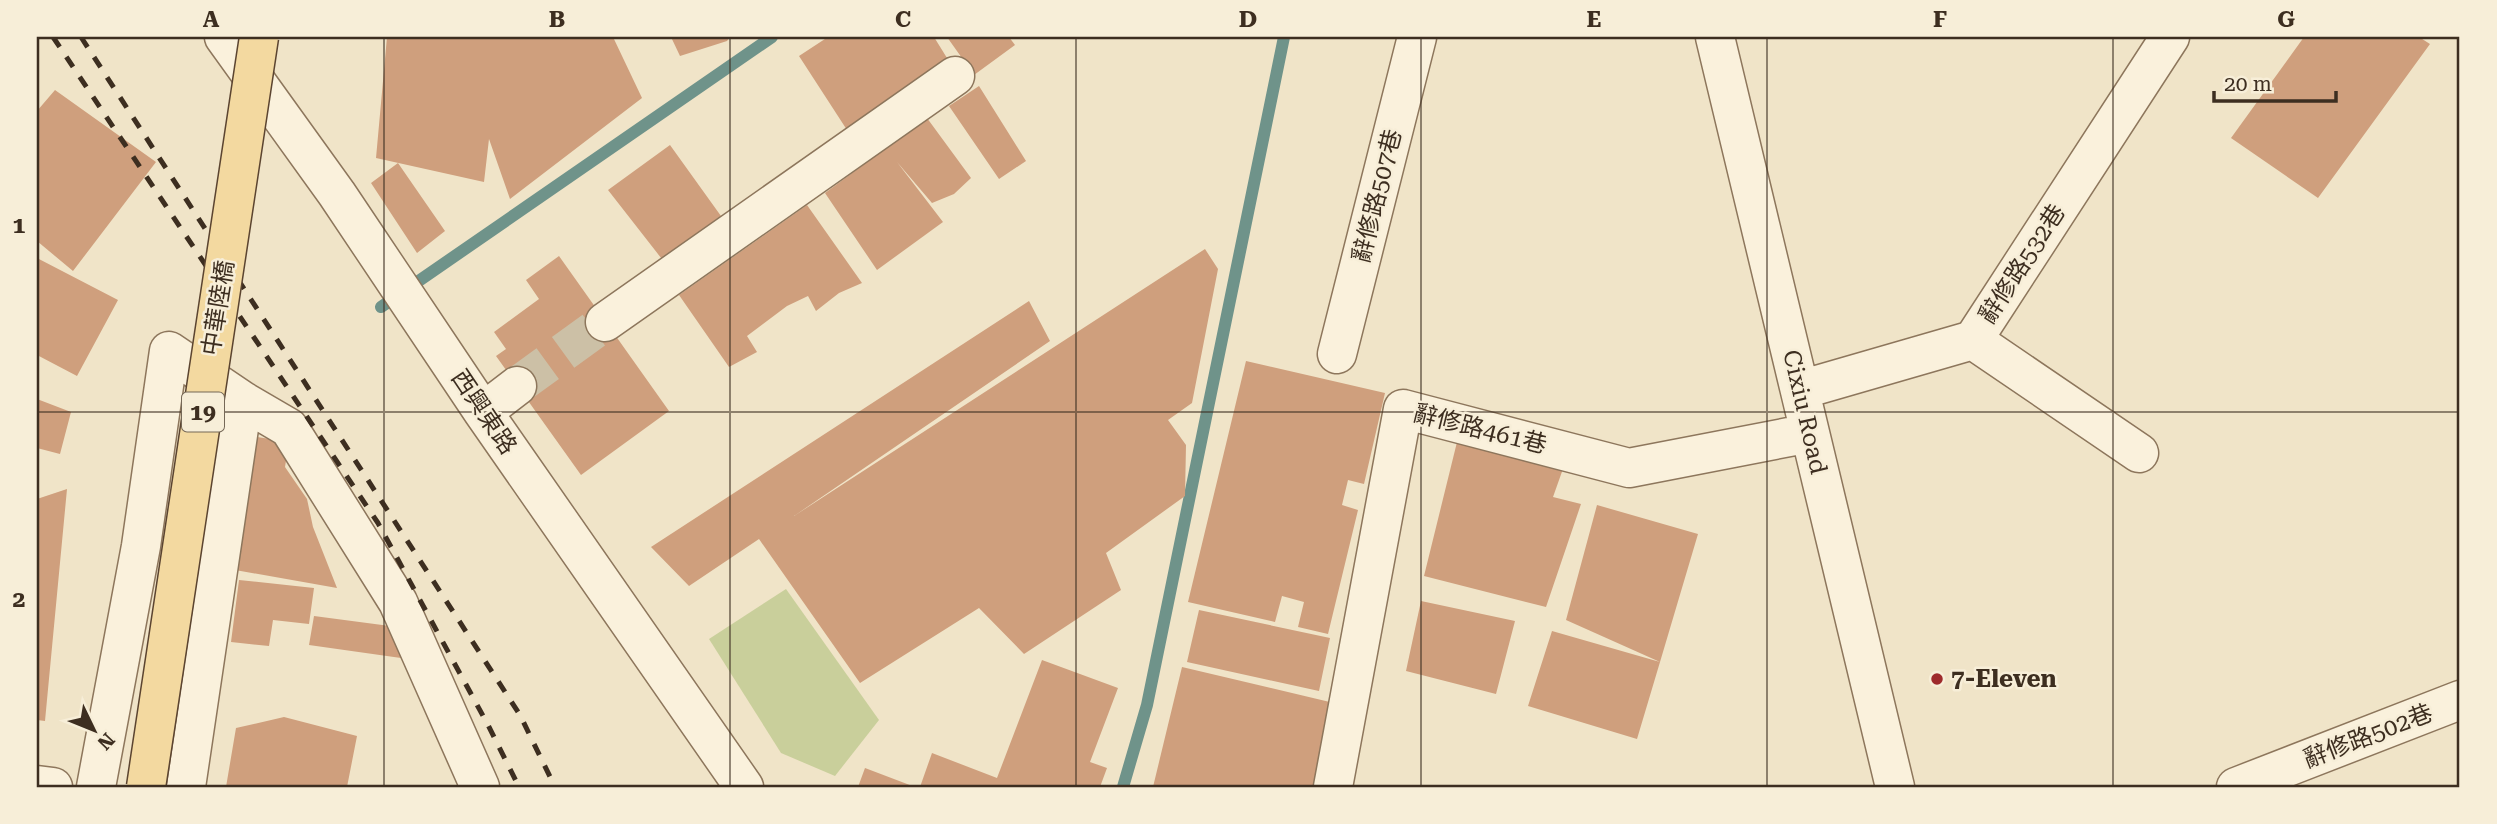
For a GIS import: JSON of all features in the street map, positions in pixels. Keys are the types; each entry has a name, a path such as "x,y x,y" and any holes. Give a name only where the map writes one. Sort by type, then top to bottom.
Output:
{"main road":[{"name":"中華陸橋","path":"146,787 259,37"}],"street":[{"name":"西興東路","path":"224,37 337,194 483,412 744,787"},
{"name":"辭修路507巷","path":"1337,354 1417,37"},
{"name":"Cixiu Road","path":"1715,37 1897,787"},
{"name":"辭修路532巷","path":"1800,390 1973,341 2170,37"},
{"path":"605,322 955,76"},
{"path":"1973,341 2139,453"},
{"path":"96,787 141,546 169,351 243,401 289,428 398,602 480,787"},
{"path":"483,412 517,386"},
{"path":"186,787 243,401"},
{"name":"辭修路461巷","path":"1334,787 1404,409 1629,468 1810,433"},
{"name":"辭修路502巷","path":"2236,787 2460,700"},
{"path":"37,785 52,787"}],"green space":[{"path":"786,589 879,720 835,776 781,753 709,639"}],"building":[{"path":"387,37 613,37 642,98 510,199 489,139 484,182 376,158"},
{"path":"671,37 730,37 727,41 680,56"},
{"path":"828,37 934,37 947,58 873,116 847,130 799,56"},
{"path":"947,37 1009,37 1015,45 974,75"},
{"path":"2304,37 2419,37 2430,44 2318,198 2231,138"},
{"path":"979,86 1026,161 999,179 949,106"},
{"path":"55,90 156,162 73,271 37,241 37,111"},
{"path":"927,118 971,178 954,194 932,203 897,162 943,222 877,270 825,193"},
{"path":"670,145 726,223 665,263 608,190"},
{"path":"398,163 445,231 417,253 371,183"},
{"path":"807,205 862,283 839,293 816,311 808,296 787,306 747,336 757,352 729,367 679,295"},
{"path":"1205,249 1218,269 1192,403 1168,420 1186,445 1185,496 1106,553 1121,590 1024,654 979,608 860,683 759,539 689,586 651,547 1029,301 1050,341 794,516"},
{"path":"559,256 669,411 581,475 496,356 506,349 494,332 539,299 526,280"},
{"path":"37,258 118,300 77,376 37,355"},
{"path":"1246,361 1385,393 1364,484 1348,480 1342,505 1358,510 1328,634 1298,627 1304,602 1282,596 1275,622 1188,602"},
{"path":"37,399 71,412 60,454 37,448"},
{"path":"245,435 289,442 285,467 307,499 313,527 337,588 224,568"},
{"path":"1458,438 1564,466 1553,497 1581,504 1546,607 1424,576"},
{"path":"67,489 45,721 37,720 37,499"},
{"path":"1597,505 1698,534 1660,662 1566,620"},
{"path":"239,580 314,588 309,624 273,620 269,646 231,642"},
{"path":"1421,601 1515,621 1496,694 1406,671"},
{"path":"1199,610 1330,638 1319,691 1187,662"},
{"path":"314,616 405,628 401,658 309,645"},
{"path":"1552,631 1660,662 1637,739 1528,706"},
{"path":"1042,660 1118,688 1090,762 1107,768 1100,787 920,787 932,753 997,778"},
{"path":"1182,667 1334,703 1313,787 1153,787"},
{"path":"284,717 357,736 347,787 226,787 236,728"},
{"path":"865,768 915,787 858,787"}],"waterway":[{"path":"381,307 772,37"},
{"path":"1123,787 1147,705 1284,37"}],"tunnel":[{"path":"517,386 605,322"}],"railway":[{"path":"53,37 378,523 519,787"},
{"path":"81,37 520,715 555,787"}],"place":[{"name":"7-Eleven","path":"1937,679"}]}
